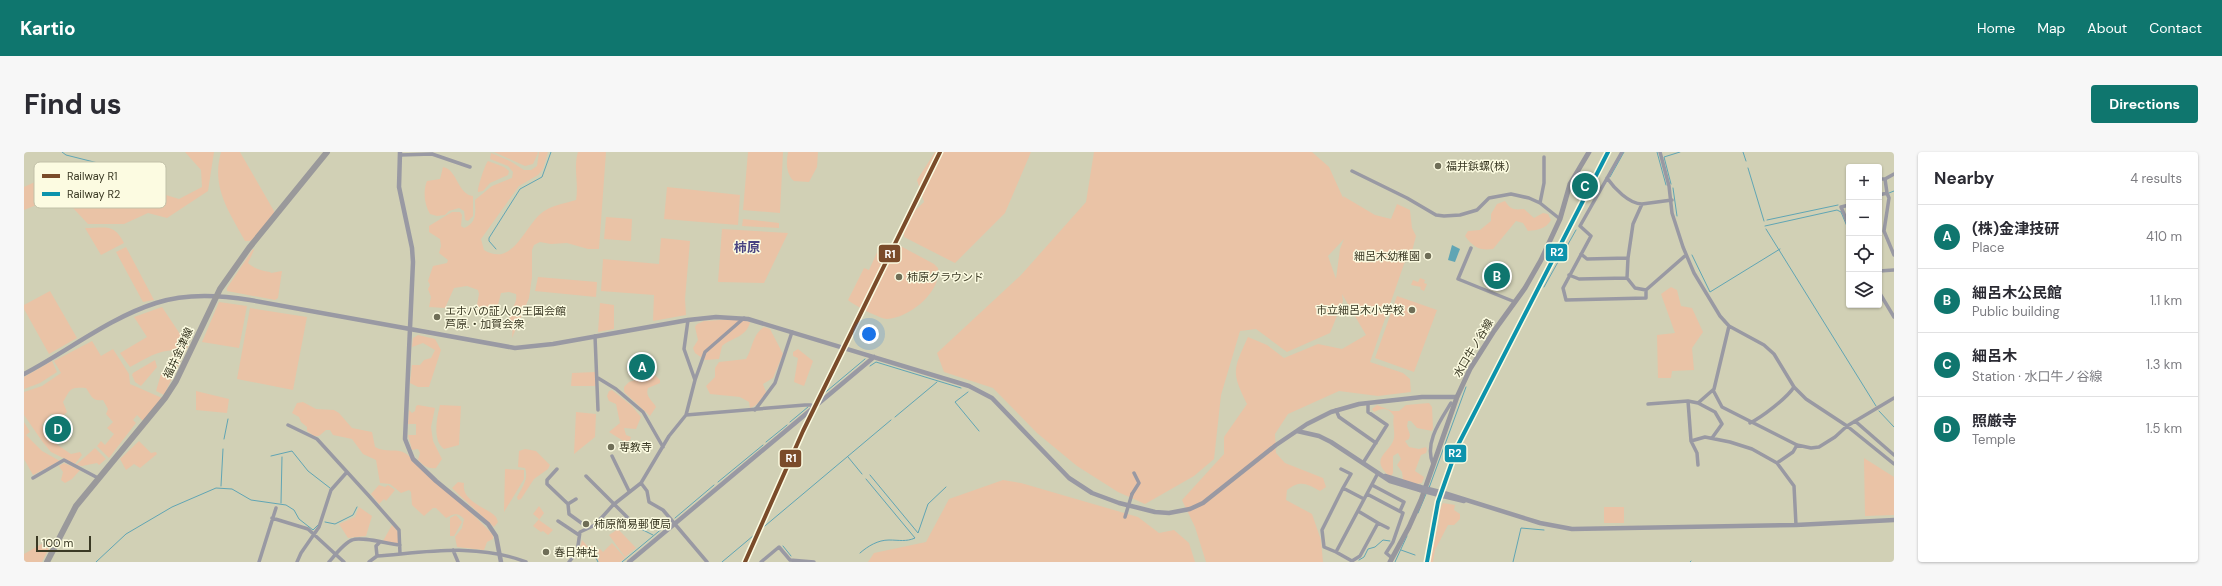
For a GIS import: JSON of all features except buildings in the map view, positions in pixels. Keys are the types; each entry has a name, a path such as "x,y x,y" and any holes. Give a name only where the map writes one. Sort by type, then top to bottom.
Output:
{"main road":[{"name":"福井金津線","path":"47,562 76,506 98,478 130,443 165,398 176,381 215,296 249,248 327,152"},
{"name":"水口牛ノ谷線","path":"1391,560 1409,527 1434,465 1457,397 1470,369 1541,260 1560,219 1570,184 1589,152"}],"street":[{"path":"1622,152 1580,226 1591,236 1563,288 1566,300 1646,298 1646,290 1686,255"},
{"path":"1660,152 1672,200 1672,213 1686,255 1720,316 1729,326 1755,339 1774,354 1794,387 1806,399 1847,426 1894,464"},
{"path":"470,168 432,154 400,154 400,187 412,248 413,262 404,425 405,439 410,454 436,481 488,524 496,536 501,562"},
{"path":"1540,203 1544,183 1544,157"},
{"path":"1352,171 1407,198 1432,213 1444,216 1460,215 1476,210 1489,198 1499,196 1520,196 1540,203 1560,219"},
{"path":"1894,174 1885,179 1889,198 1885,233 1894,255"},
{"path":"1607,178 1618,193 1625,195 1637,204 1672,200"},
{"path":"1882,194 1887,193"},
{"path":"1889,198 1894,200"},
{"path":"1642,204 1634,224 1628,258 1627,278 1636,288 1646,290"},
{"path":"1846,206 1841,207 1846,219"},
{"path":"1471,248 1458,279 1514,302"},
{"path":"1581,254 1587,259 1628,258"},
{"path":"1882,271 1894,270"},
{"path":"1569,275 1579,279 1627,278"},
{"path":"24,374 138,310 157,302 197,296 215,296 515,348 553,344 688,320 716,317 744,318 970,386 992,398 1051,461 1078,485 1119,504 1155,512 1170,513 1190,509 1203,502 1246,468 1297,431 1314,420 1336,410 1422,397 1457,397"},
{"path":"1882,297 1894,318"},
{"path":"1889,310 1894,307"},
{"path":"569,562 577,552 579,535 587,527 595,525 613,505 641,483 669,436 686,415 695,380 705,352 744,318"},
{"path":"688,320 684,349 695,380"},
{"path":"1698,403 1713,390 1729,326"},
{"path":"755,410 775,383 792,332"},
{"path":"595,336 598,378 598,410"},
{"path":"629,562 874,356"},
{"path":"598,378 616,389 643,412 663,447"},
{"path":"1750,423 1761,418 1789,395 1794,387"},
{"path":"1713,390 1722,408 1797,445 1811,448 1819,447 1835,437 1847,426 1894,398"},
{"path":"1688,401 1691,441 1697,453 1698,465"},
{"path":"1648,404 1688,401 1698,403 1715,412 1722,424 1712,438"},
{"path":"1434,465 1431,458 1432,440 1450,403"},
{"path":"1363,463 1387,425 1368,412 1368,404"},
{"path":"686,415 807,405 811,405 813,408"},
{"path":"1715,412 1722,408"},
{"path":"1336,410 1338,417 1376,443"},
{"path":"1443,416 1450,419"},
{"path":"1855,421 1894,455"},
{"path":"288,426 317,439 399,530 400,554"},
{"path":"1297,431 1318,436 1331,442 1378,473 1420,488 1497,508 1540,523 1572,529 1796,525 1894,520"},
{"path":"1691,441 1704,437 1712,438 1752,449 1777,463 1794,486 1796,525"},
{"path":"1777,463 1793,452 1797,445"},
{"path":"612,456 629,491"},
{"path":"33,478 64,460 98,478"},
{"path":"557,469 547,480 547,484 568,504 569,514 587,527"},
{"path":"1341,469 1351,474 1322,530 1324,547 1352,561 1360,556 1378,523"},
{"path":"297,562 320,527 331,490 347,472"},
{"path":"1336,552 1378,473"},
{"path":"1125,517 1132,494 1139,483 1134,474"},
{"path":"586,476 613,505 634,524"},
{"path":"641,483 647,491 649,502 663,510 707,562"},
{"path":"1372,485 1404,502 1400,511"},
{"path":"1343,488 1364,500"},
{"path":"1367,494 1403,513 1393,542 1386,553 1391,560"},
{"path":"1385,503 1389,494"},
{"path":"568,504 576,499"},
{"path":"259,562 276,508"},
{"path":"1358,511 1388,528"},
{"path":"272,518 300,525 314,534 344,562"},
{"path":"558,521 579,535"},
{"path":"329,562 352,540 367,538 378,543 400,545"},
{"path":"377,556 376,546 378,543"},
{"path":"761,562 779,547 790,560 814,562"},
{"path":"453,550 458,562"},
{"path":"369,562 377,556 453,550 500,553 526,562"}],"shaded area":[{"path":"185,152 214,152 208,191 167,218 148,213 124,224 88,224 73,208 166,208 166,195 179,199 202,187 201,170"},
{"path":"221,152 240,152 274,211 274,214 251,241 245,241 223,199 218,177"},
{"path":"494,152 538,153 533,164 525,166"},
{"path":"539,152 548,152 543,169 538,175 519,186 481,239 484,250 495,254 504,253 519,241 539,215 556,205 576,200 576,164 578,152 606,152 599,249 588,249 567,243 551,244 540,242 534,245 532,250 532,277 529,298 512,338 513,323 509,320 509,316 516,301 516,294 509,292 501,293 496,313 476,310 479,294 478,290 467,286 454,288 445,308 429,307 431,297 428,289 430,285 428,281 433,266 447,263 448,260 439,253 441,246 440,239 429,232 429,226 452,212 460,212 462,215 461,226 464,228 468,226 474,220 475,200 492,186 512,178 513,172 508,166 490,159 491,153 510,161 524,170 531,170 537,166"},
{"path":"748,152 783,152 780,213 743,210"},
{"path":"788,152 818,152 817,167 809,182 794,181 791,178 787,168"},
{"path":"935,152 1031,152 1005,213 955,263 904,237 904,221 924,202 917,180"},
{"path":"1094,152 1312,152 1329,167 1344,200 1343,196 1375,215 1391,219 1397,204 1410,210 1412,228 1416,236 1412,251 1404,264 1370,362 1403,373 1410,379 1411,392 1378,396 1339,391 1288,414 1275,434 1276,453 1285,463 1323,478 1326,487 1320,491 1311,486 1299,484 1287,490 1286,500 1312,514 1321,540 1323,562 1206,562 1195,527 1182,500 1224,454 1224,437 1247,404 1238,385 1236,371 1239,357 1248,337 1267,345 1284,358 1318,344 1342,349 1366,335 1342,294 1343,301 1330,333 1287,352 1256,329 1240,331 1221,395 1214,459 1194,476 1145,504 1118,492 1077,466 1037,433 993,388 944,372 937,353 1021,275 1086,202","holes":["1344,239 1340,249 1336,279 1328,256"]},
{"path":"488,161 504,167 509,171 508,175 490,183 483,191 478,192 482,176"},
{"path":"443,167 451,172 468,195 473,196 473,216 468,221 465,220 464,211 459,208 449,211 445,215 437,216 430,214 426,206 425,189 427,181 440,179"},
{"path":"34,182 34,206 24,210 24,187"},
{"path":"667,187 740,195 738,225 664,219"},
{"path":"1505,201 1511,208 1524,209 1534,218 1543,213 1548,214 1551,220 1544,227 1528,231 1523,223 1516,221 1493,249 1481,249 1471,243 1465,236 1468,231 1480,230 1491,221 1491,214 1497,204"},
{"path":"606,217 632,219 631,241 604,239"},
{"path":"743,219 779,223 779,228 742,226"},
{"path":"104,227 113,229 117,232 124,243 101,255 85,228"},
{"path":"722,229 788,233 764,283 718,282"},
{"path":"661,238 690,241 685,299 686,315 653,321 654,295 601,291 603,259 659,264"},
{"name":"柿原グラウンド","path":"893,242 934,264 938,268 938,277 935,286 923,302 905,314 887,319 879,317 848,300 864,268 869,270 881,244 885,243 891,246"},
{"path":"126,247 154,300 143,302 116,252"},
{"path":"253,249 254,250 248,263 258,269 271,273 282,271 278,298 275,300 227,291 227,288"},
{"path":"538,277 597,282 596,297 535,291"},
{"path":"1420,278 1425,280 1424,283 1427,284 1424,291 1420,289 1421,287 1411,285 1413,280 1418,282"},
{"path":"1671,287 1677,290 1681,306 1692,308 1703,332 1692,348 1694,370 1672,371 1671,378 1658,378 1657,335 1675,333 1661,294"},
{"path":"50,291 77,338 49,354 24,309 24,305"},
{"path":"1397,296 1437,310 1414,372 1375,358"},
{"path":"219,302 247,306 239,348 202,342"},
{"path":"600,303 614,305 614,329 598,332"},
{"path":"162,307 188,346 185,352 170,350 163,351 130,367 120,353 147,337 134,317"},
{"path":"250,308 307,317 293,390 237,379"},
{"path":"736,319 750,322 746,331 722,346 719,359 705,360 695,353 693,348 698,340 695,327 697,324 704,321"},
{"path":"764,327 770,329 783,354 773,378 763,384 766,392 760,402 750,408 749,402 740,397 710,394 706,386 715,377 715,368 719,362 746,359 757,334"},
{"path":"418,335 435,339 441,350 429,387 418,387 410,383 412,365 420,365 424,360 431,358 435,350 423,343 412,347 413,338"},
{"path":"92,341 101,356 113,349 129,374 130,384 162,398 143,421 137,415 133,420 136,423 109,458 97,446 101,441 105,445 114,434 107,428 113,422 106,414 108,409 103,400 94,399 86,388 76,388 71,390 63,402 67,412 61,416 51,414 42,425 50,438 62,448 71,454 80,452 82,455 75,464 51,452 42,441 24,415 24,392 42,386 61,373 54,361"},
{"path":"798,349 813,361 804,386 794,382 798,358 793,356 793,352"},
{"path":"174,353 183,355 164,395 156,391 161,374"},
{"path":"155,360 157,367 141,386 135,382 132,375 133,373"},
{"path":"52,361 57,372 40,383 24,389 24,377"},
{"path":"596,372 597,386 571,386 572,373"},
{"path":"654,374 660,380 660,383 648,388 647,391 648,396 656,407 650,416 624,392 624,387 629,382"},
{"path":"612,390 632,406 641,417 636,429 624,428 626,435 631,437 630,440 625,442 609,432 620,423 616,404 609,401 607,396 609,391"},
{"path":"196,391 229,399 227,413 196,410"},
{"path":"303,402 316,409 334,410 339,413 352,428 372,432 375,447 379,449 405,453 476,518 493,535 493,539 487,542 484,550 457,547 455,537 462,528 464,519 455,514 446,518 436,508 433,508 424,516 412,505 411,492 409,490 401,493 390,484 380,483 376,460 363,454 352,439 333,435 330,430 326,430 319,436 314,436 307,431 307,427 301,422 299,417 292,413 297,403"},
{"path":"1429,403 1432,407 1432,431 1417,428 1411,421 1408,421 1407,426 1410,435 1409,439 1405,441 1409,447 1419,449 1426,447 1426,453 1421,455 1415,471 1424,477 1422,483 1416,484 1403,480 1402,472 1397,465 1401,459 1398,453 1393,456 1393,473 1391,476 1388,475 1380,464 1383,455 1389,448 1394,438 1394,416 1385,409 1374,412 1372,409 1377,405 1392,411 1399,411 1406,405"},
{"path":"418,405 435,408 431,427 433,441 442,459 436,468 431,468 424,465 418,460 420,453 418,449 412,450 408,435 416,435 416,424 408,424 409,410 412,413"},
{"path":"440,405 461,406 459,445 444,449 440,445 436,428"},
{"path":"576,412 596,414 595,437 574,454"},
{"path":"24,422 30,432 26,435 42,451 60,461 33,475 24,459"},
{"path":"139,441 151,453 156,452 157,454 140,468 134,464 126,470 120,459"},
{"path":"95,448 106,459 99,465 97,463 82,466 76,465"},
{"path":"525,449 536,451 550,465 548,469 534,479 521,499 518,500 517,497 526,476 525,468 518,467 519,451"},
{"path":"1864,458 1894,477 1894,515 1865,516"},
{"path":"64,463 80,470 72,479 65,483 61,480 63,472 59,466"},
{"path":"505,469 524,470 524,479 504,512"},
{"path":"1003,480 1021,483 1138,517 1159,533 1174,530 1189,543 1195,562 868,562 874,553 926,542 949,499"},
{"path":"458,482 464,483 464,490 470,499 496,517 498,522 494,527 452,488"},
{"path":"379,485 385,487 388,485 395,490 386,501 384,499 379,504 371,494"},
{"path":"1443,503 1455,505 1454,510 1460,514 1460,519 1454,525 1448,525 1435,550 1433,562 1430,562 1439,520 1438,514"},
{"path":"539,506 544,513 539,520 553,530 548,535 533,526 539,519 533,514"},
{"path":"359,507 372,516 366,536 348,538 339,524 355,517"},
{"path":"1604,507 1624,507 1624,523 1604,523"},
{"path":"456,515 462,522 454,536 450,536 450,518"},
{"path":"392,525 398,532 399,544 383,541"},
{"path":"618,529 636,548 625,557 609,535"},
{"path":"582,540 588,547 592,546 599,556 596,557 579,551"},
{"path":"47,541 51,544 42,562 24,562 24,554"},
{"path":"612,543 625,558 620,562 599,562 597,558 600,556 597,551 600,549 603,552"}],"water":[{"path":"1452,245 1460,249 1455,262 1448,260"}],"waterway":[{"path":"62,152 66,155 94,162"},
{"path":"496,249 489,241 489,238 520,189 542,177 551,152"},
{"path":"1610,177 1624,152"},
{"path":"1657,152 1666,185"},
{"path":"1671,184 1664,157 1680,152"},
{"path":"1743,152 1746,161"},
{"path":"1748,168 1764,221"},
{"path":"1673,188 1677,216"},
{"path":"1889,193 1894,191"},
{"path":"1767,220 1838,205"},
{"path":"1765,226 1837,210 1841,212 1846,224"},
{"path":"1766,229 1876,406"},
{"path":"1544,287 1576,230"},
{"path":"1692,255 1710,292 1780,249"},
{"path":"815,401 865,359"},
{"path":"870,366 876,362 961,388"},
{"path":"895,417 937,382"},
{"path":"1429,488 1466,387"},
{"path":"968,392 955,402 979,431"},
{"path":"790,422 808,407"},
{"path":"1879,411 1894,427"},
{"path":"224,439 228,419"},
{"path":"722,562 891,420"},
{"path":"766,442 787,425"},
{"path":"718,482 763,445"},
{"path":"221,486 223,449"},
{"path":"271,456 292,451 308,471 330,488"},
{"path":"281,503 282,457"},
{"path":"848,457 862,474"},
{"path":"870,475 918,533 928,504 946,487"},
{"path":"860,553 877,542 915,538 866,479"},
{"path":"675,518 714,485"},
{"path":"96,562 126,534 172,507 216,488 232,489 251,500 286,505 294,510 299,519 313,530 318,525"},
{"path":"1418,513 1426,494"},
{"path":"325,522 335,524 353,515 357,507"},
{"path":"626,520 630,523"},
{"path":"622,562 670,522"},
{"path":"635,526 653,535"},
{"path":"1513,562 1521,528 1544,530"},
{"path":"1395,562 1407,536"},
{"path":"1359,560 1364,557 1368,549 1375,547 1383,540 1390,541"},
{"path":"783,546 791,556"},
{"path":"1401,550 1415,555"},
{"path":"580,552 596,558 598,562"}],"rail line":[{"name":"R1","path":"745,562 803,431 940,152"},
{"name":"R2","path":"1427,562 1438,502 1458,445 1608,152"}],"place":[{"name":"福井鋲螺(株)","path":"1438,166"},
{"name":"細呂木","path":"1585,186"},
{"name":"細呂木幼稚園","path":"1428,256"},
{"name":"細呂木公民館","path":"1497,276"},
{"name":"柿原グラウンド","path":"899,277"},
{"name":"市立細呂木小学校","path":"1412,310"},
{"name":"エホバの証人の王国会館 芦原.・加賀会衆","path":"437,317"},
{"name":"(株)金津技研","path":"642,367"},
{"name":"照厳寺","path":"58,429"},
{"name":"専教寺","path":"611,447"},
{"name":"柿原簡易郵便局","path":"586,524"},
{"name":"春日神社","path":"546,552"}],"district":[{"name":"柿原","path":"747,247"}]}
